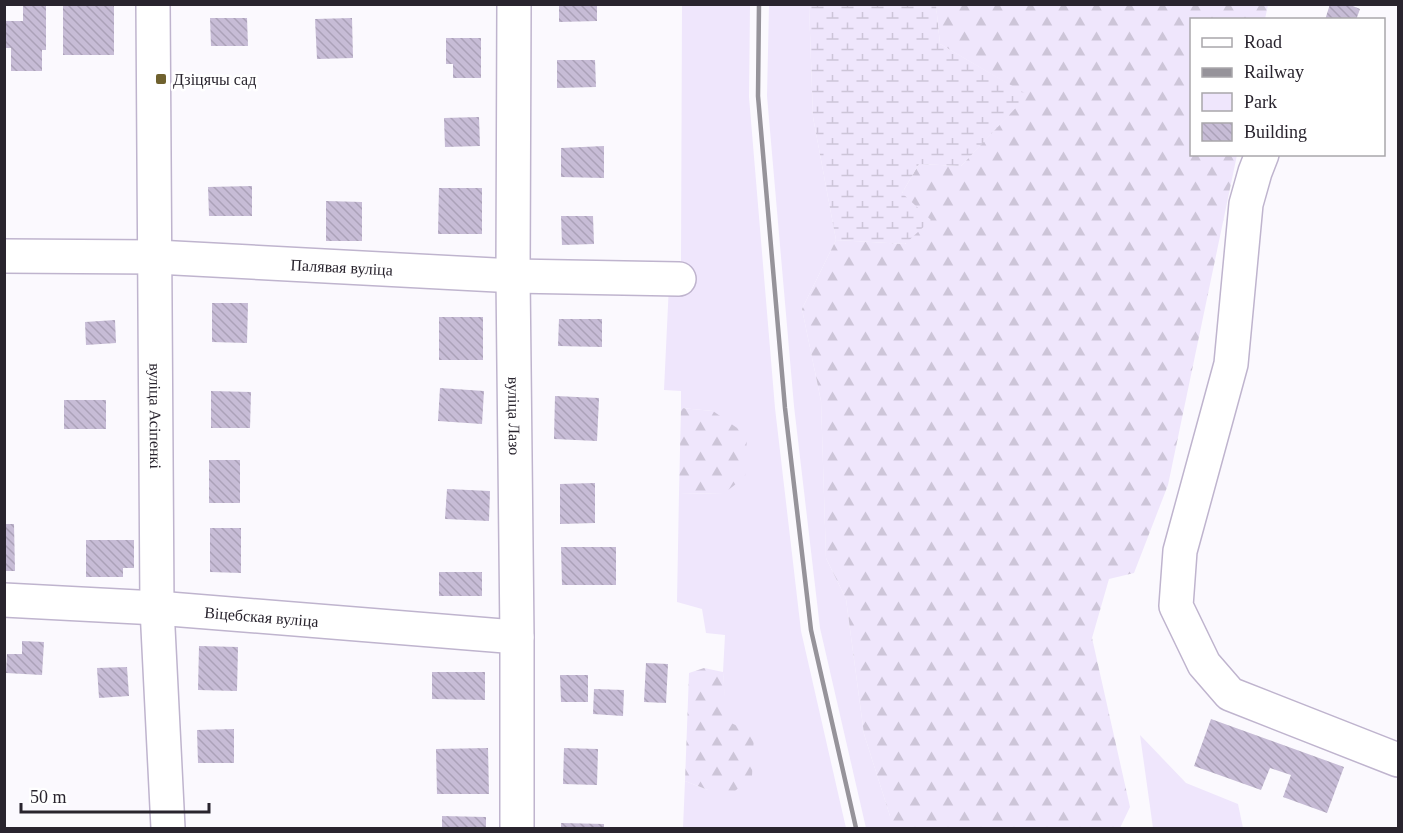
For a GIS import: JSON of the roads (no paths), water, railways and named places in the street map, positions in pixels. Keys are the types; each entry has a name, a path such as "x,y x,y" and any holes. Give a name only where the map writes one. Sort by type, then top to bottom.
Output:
{"street":[{"name":"вуліца Асіпенкі","path":"153,4 157,608 168,828"},
{"name":"вуліца Лазо","path":"514,4 513,276 518,637 517,828"},
{"path":"1260,156 1246,204 1231,364 1180,551 1176,606 1204,664 1230,694 1398,760"},
{"name":"Палявая вуліца","path":"4,256 156,257 513,276 679,279"},
{"name":"Віцебская вуліца","path":"4,600 157,608 518,637"}],"railway":[{"path":"759,4 758,96 785,408 811,630 856,828"}],"place":[{"name":"Дзіцячы сад","path":"161,79"}]}
